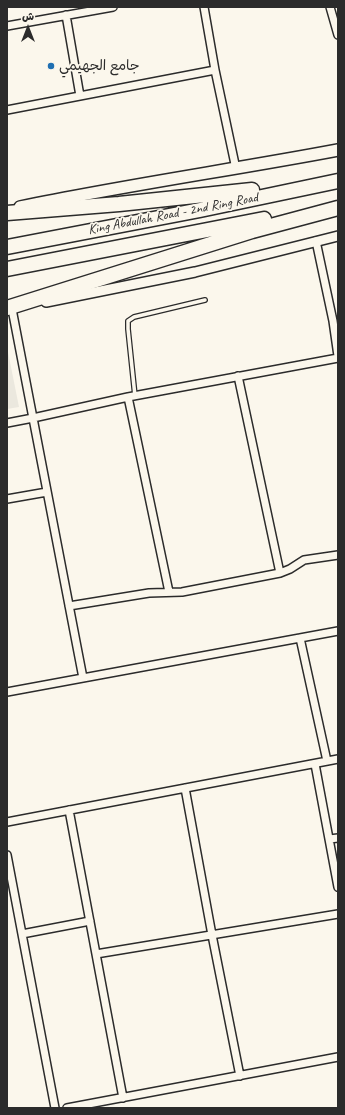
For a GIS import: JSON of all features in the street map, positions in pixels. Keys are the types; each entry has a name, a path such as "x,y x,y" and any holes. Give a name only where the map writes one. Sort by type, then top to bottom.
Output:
{"highway":[{"path":"7,213 209,196 338,180"},
{"name":"King Abdullah Road - 2nd Ring Road","path":"7,246 200,210 338,180"},
{"name":"King Abdullah Road - 2nd Ring Road","path":"7,269 338,205"},
{"path":"9,309 252,231 338,208"}],"main road":[{"path":"7,209 104,190 236,169 338,150"}],"street":[{"path":"7,26 113,7"},
{"path":"204,7 215,70 236,169"},
{"path":"330,7 338,34"},
{"path":"66,15 80,96"},
{"path":"7,110 215,70"},
{"path":"83,678 33,418 9,309 195,272 338,236"},
{"path":"7,423 132,396 338,357 335,321 316,241"},
{"path":"238,376 280,573"},
{"path":"132,396 168,592"},
{"path":"7,499 47,492"},
{"path":"69,606 149,593 182,592 280,573 290,569 304,560 338,555"},
{"path":"7,692 338,631"},
{"path":"300,638 327,761"},
{"path":"7,822 338,759"},
{"path":"315,764 338,887"},
{"path":"185,788 240,1076"},
{"path":"69,810 123,1098"},
{"path":"329,839 338,838"},
{"path":"7,855 55,1108"},
{"path":"7,901 15,899"},
{"path":"96,954 338,914"},
{"path":"22,934 90,921"},
{"path":"67,1108 338,1058"}],"lane":[{"path":"132,396 128,321 134,318 205,300"}],"shaded area":[{"path":"7,347 19,407 7,409"}],"place":[{"name":"جامع الجهيمي","path":"51,66"}]}
